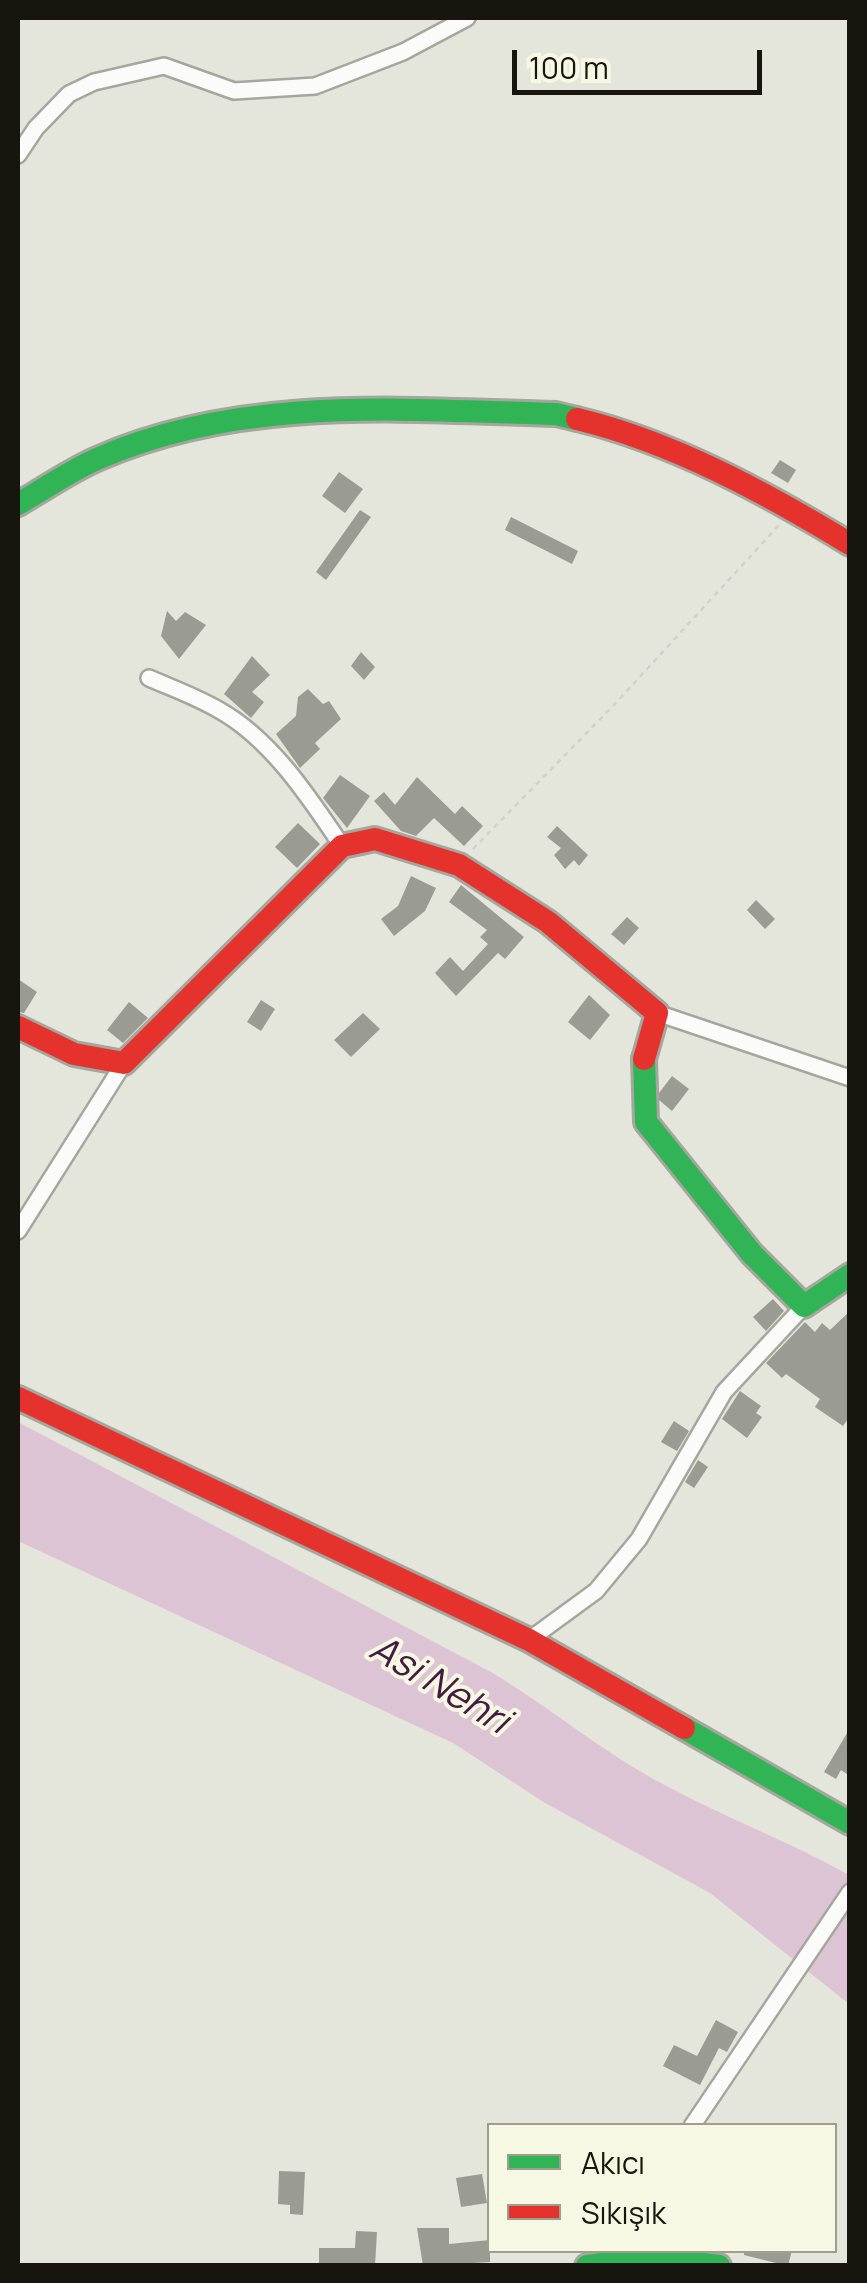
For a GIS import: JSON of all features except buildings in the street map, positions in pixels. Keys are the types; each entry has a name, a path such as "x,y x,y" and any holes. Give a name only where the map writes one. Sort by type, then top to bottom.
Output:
{"street":[{"path":"18,156 36,128 69,94 94,82 164,66 234,90 315,86 402,52 466,18"},
{"path":"18,504 96,459 157,436 322,408 556,414 627,432 794,509 850,544"},
{"path":"148,678 219,709 249,730 288,773 342,846"},
{"path":"18,1231 124,1062 342,846 375,840 459,865 548,922 658,1013 850,1078"},
{"path":"658,1013 642,1067 646,1122 752,1254 804,1306"},
{"path":"18,1027 74,1054 124,1062"},
{"path":"529,1640 596,1591 638,1539 724,1392 804,1306 850,1275"},
{"path":"18,1398 529,1640 850,1823"},
{"path":"694,2123 850,1892"},
{"path":"587,2266 647,2254 718,2266"}],"path":[{"path":"459,865 794,509"}],"water":[{"name":"Asi Nehri","path":"18,1422 491,1672 639,1771 849,1875 849,2004 710,1893 545,1803 453,1743 18,1541"}],"traffic: fast":[{"path":"18,504 97,459 208,424 324,411 382,410 556,414 577,419"},
{"path":"644,1059 646,1122 752,1254 804,1306 850,1275"},
{"path":"684,1728 850,1823"},
{"path":"587,2266 646,2257 719,2266"}],"traffic: jam":[{"path":"577,419 648,441 718,471 850,544"},
{"path":"18,1027 74,1054 124,1063 342,846 375,839 459,865 548,922 657,1013 644,1059"},
{"path":"18,1398 529,1640 684,1728"}]}
